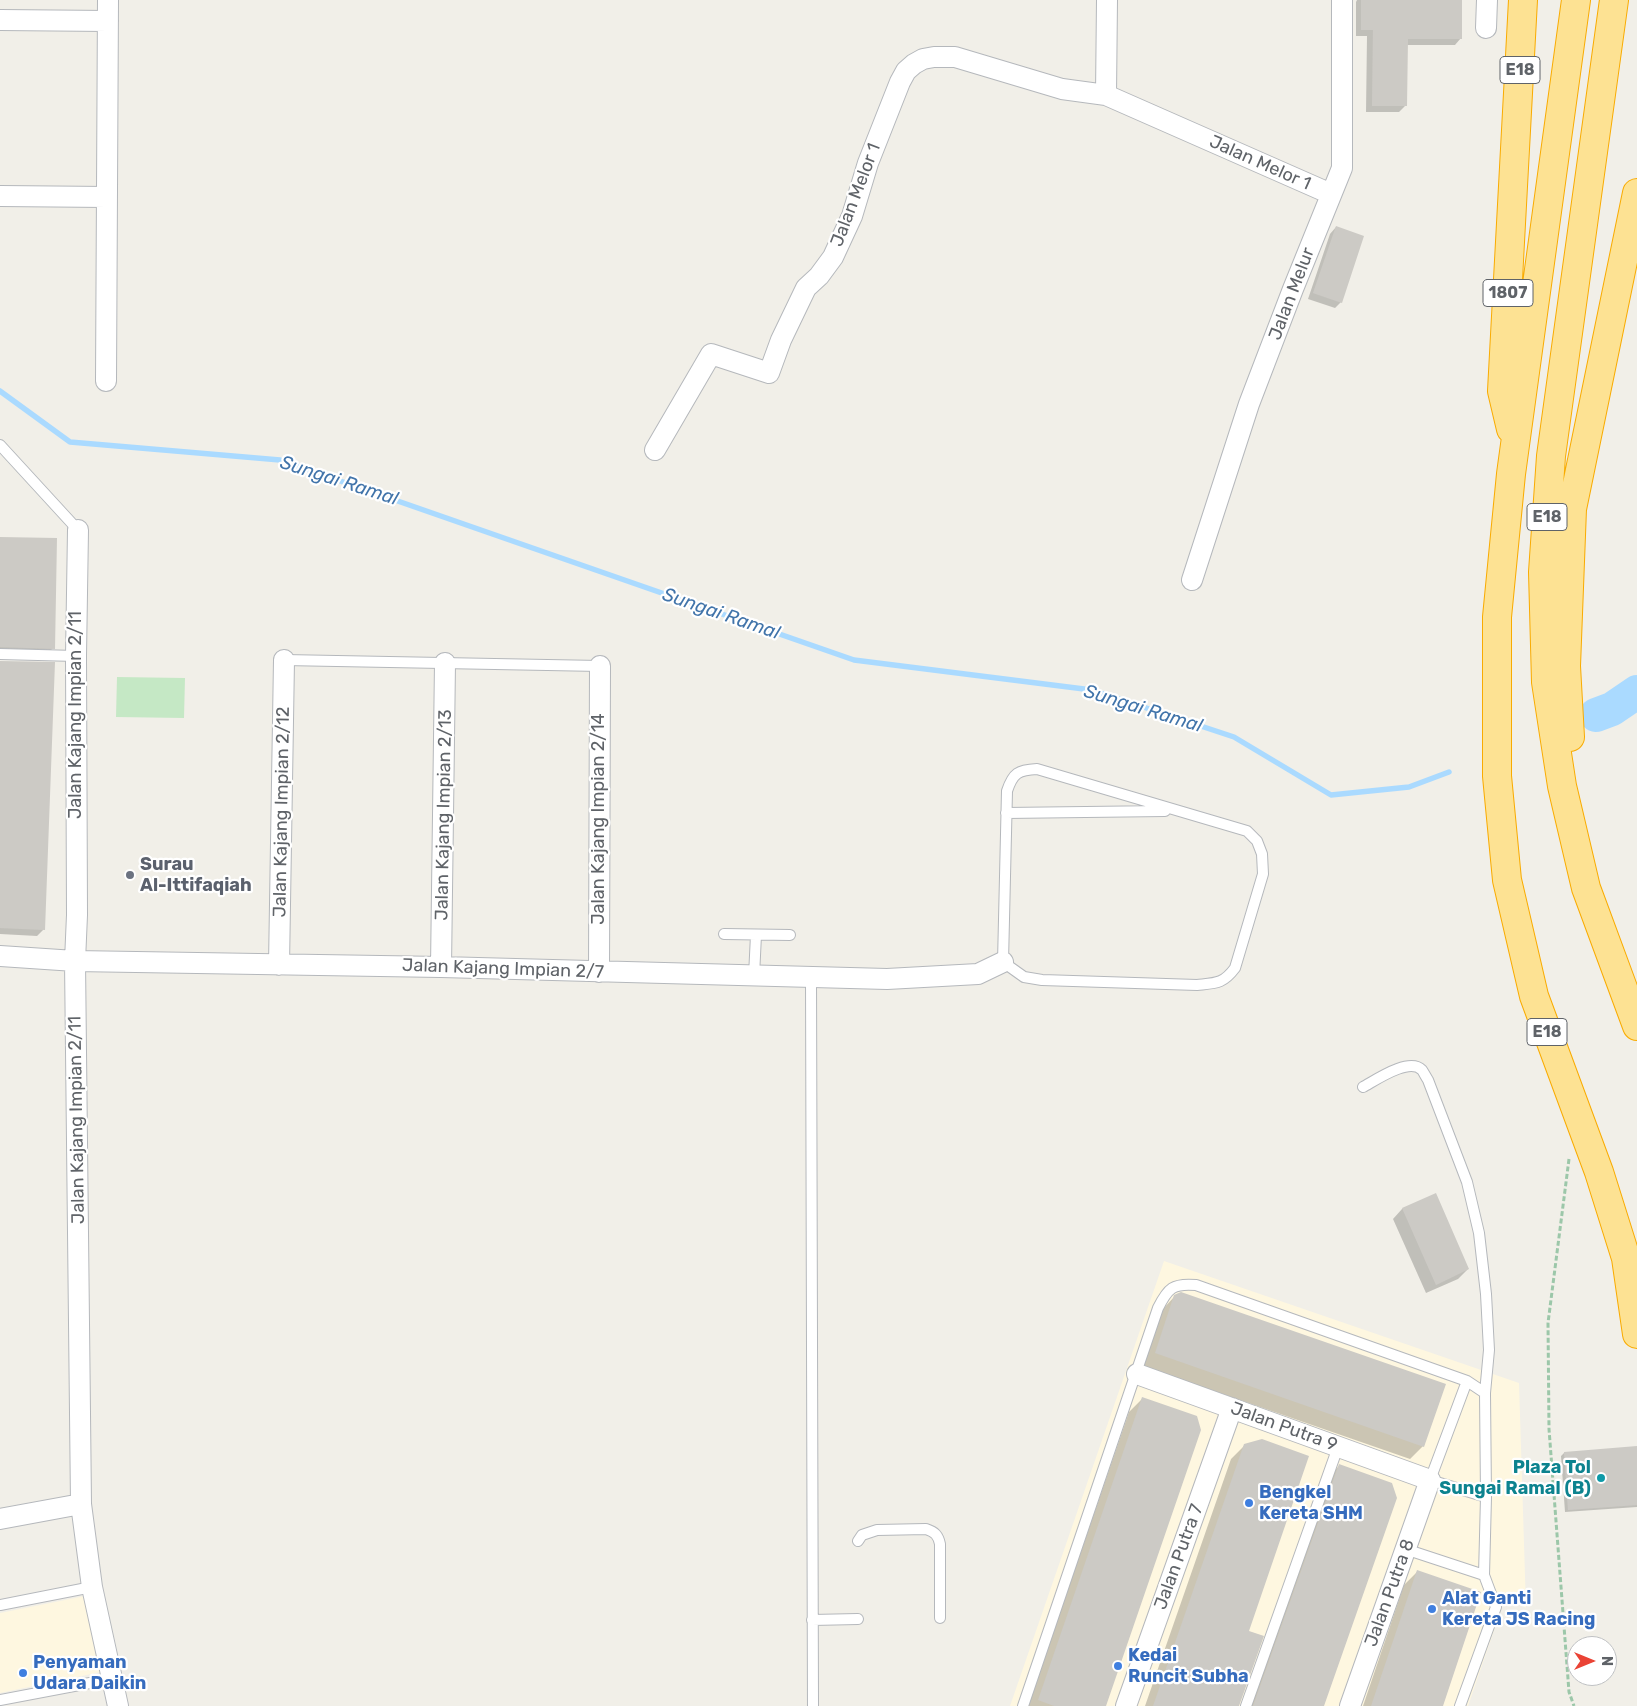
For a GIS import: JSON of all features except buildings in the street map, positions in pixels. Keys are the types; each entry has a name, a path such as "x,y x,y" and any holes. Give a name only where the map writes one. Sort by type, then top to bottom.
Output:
{"highway":[{"name":"E18","path":"1517,139 1523,0"},
{"name":"E18","path":"1576,0 1515,446 1498,617 1497,776 1507,880 1534,996 1599,1172 1626,1258 1637,1334"},
{"name":"E18","path":"1614,0 1551,456 1543,572 1546,682 1562,786 1586,888 1632,1008 1637,1026"},
{"name":"1807","path":"1515,446 1502,390 1517,139"},
{"path":"1586,888 1572,767 1566,666 1572,509 1637,193"}],"street":[{"path":"106,381 108,0"},
{"path":"1106,95 1107,0"},
{"name":"Jalan Melur","path":"1192,580 1249,404 1342,168 1342,0"},
{"path":"1486,28 1488,0"},
{"path":"0,20 108,22"},
{"name":"Jalan Melor 1","path":"655,450 711,354 769,372 781,340 806,288 819,276 833,256 852,216 868,163 900,82 906,71 923,59 955,57 1062,89 1106,95 1331,194"},
{"path":"0,196 107,197"},
{"name":"Jalan Kajang Impian 2/11","path":"78,530 75,961 80,1504 92,1586 118,1706"},
{"name":"Jalan Kajang Impian 2/12","path":"279,965 284,660"},
{"name":"Jalan Kajang Impian 2/13","path":"440,967 445,663"},
{"name":"Jalan Kajang Impian 2/14","path":"599,972 600,666"},
{"name":"Jalan Kajang Impian 2/7","path":"0,956 75,961 440,967 887,979 978,974 1003,962"},
{"name":"Jalan Putra 9","path":"1137,1374 1430,1480"},
{"name":"Jalan Putra 7","path":"1126,1706 1232,1408"},
{"name":"Jalan Putra 8","path":"1350,1706 1430,1480"},
{"path":"0,1519 80,1504"}],"lane":[{"path":"0,445 78,530"},
{"path":"0,654 76,656"},
{"path":"284,660 600,666"},
{"path":"1037,769 1176,811 1247,831 1256,840 1262,854 1263,874 1236,968 1227,978 1214,983 1197,984 1042,980 1024,977 1003,962 1007,791 1010,781 1016,773 1037,769"},
{"path":"1006,812 1176,811"},
{"path":"724,934 790,935"},
{"path":"754,976 756,935"},
{"path":"811,978 813,1706"},
{"path":"1363,1087 1400,1068 1411,1065 1421,1069 1428,1080 1467,1182 1479,1233 1486,1294 1489,1350 1485,1393 1486,1497 1484,1575 1496,1607 1460,1706"},
{"path":"1023,1706 1164,1296 1172,1287 1183,1284 1196,1285 1466,1381 1485,1393"},
{"path":"1466,1381 1430,1480 1486,1497"},
{"path":"1246,1706 1338,1447"},
{"path":"858,1541 862,1535 877,1530 926,1529 938,1536 940,1544 940,1618"},
{"path":"1405,1549 1484,1575"},
{"path":"0,1605 92,1586"},
{"path":"812,1620 858,1619"},
{"path":"0,1700 111,1679"}],"path":[{"path":"1569,1158 1548,1323 1548,1342 1550,1429 1559,1569 1569,1692 1574,1706"}],"shaded area":[{"path":"1164,1261 1519,1383 1526,1608 1506,1596 1468,1706 1010,1706"},
{"path":"85,1596 101,1672 0,1693 0,1613"}],"green space":[{"path":"117,677 185,678 184,718 116,717"}],"waterway":[{"name":"Sungai Ramal","path":"0,391 70,442 280,460 854,660 1092,690 1234,737 1331,795 1409,787 1449,772"},
{"name":"Sungai Ramal","path":"1596,715 1612,709 1637,692"}],"place":[{"name":"Surau Al-Ittifaqiah","path":"130,875"},
{"name":"Plaza Tol Sungai Ramal (B)","path":"1601,1478"},
{"name":"Bengkel Kereta SHM","path":"1249,1503"},
{"name":"Alat Ganti Kereta JS Racing","path":"1432,1609"},
{"name":"Kedai Runcit Subha","path":"1118,1666"},
{"name":"Penyaman Udara Daikin","path":"23,1673"}]}
